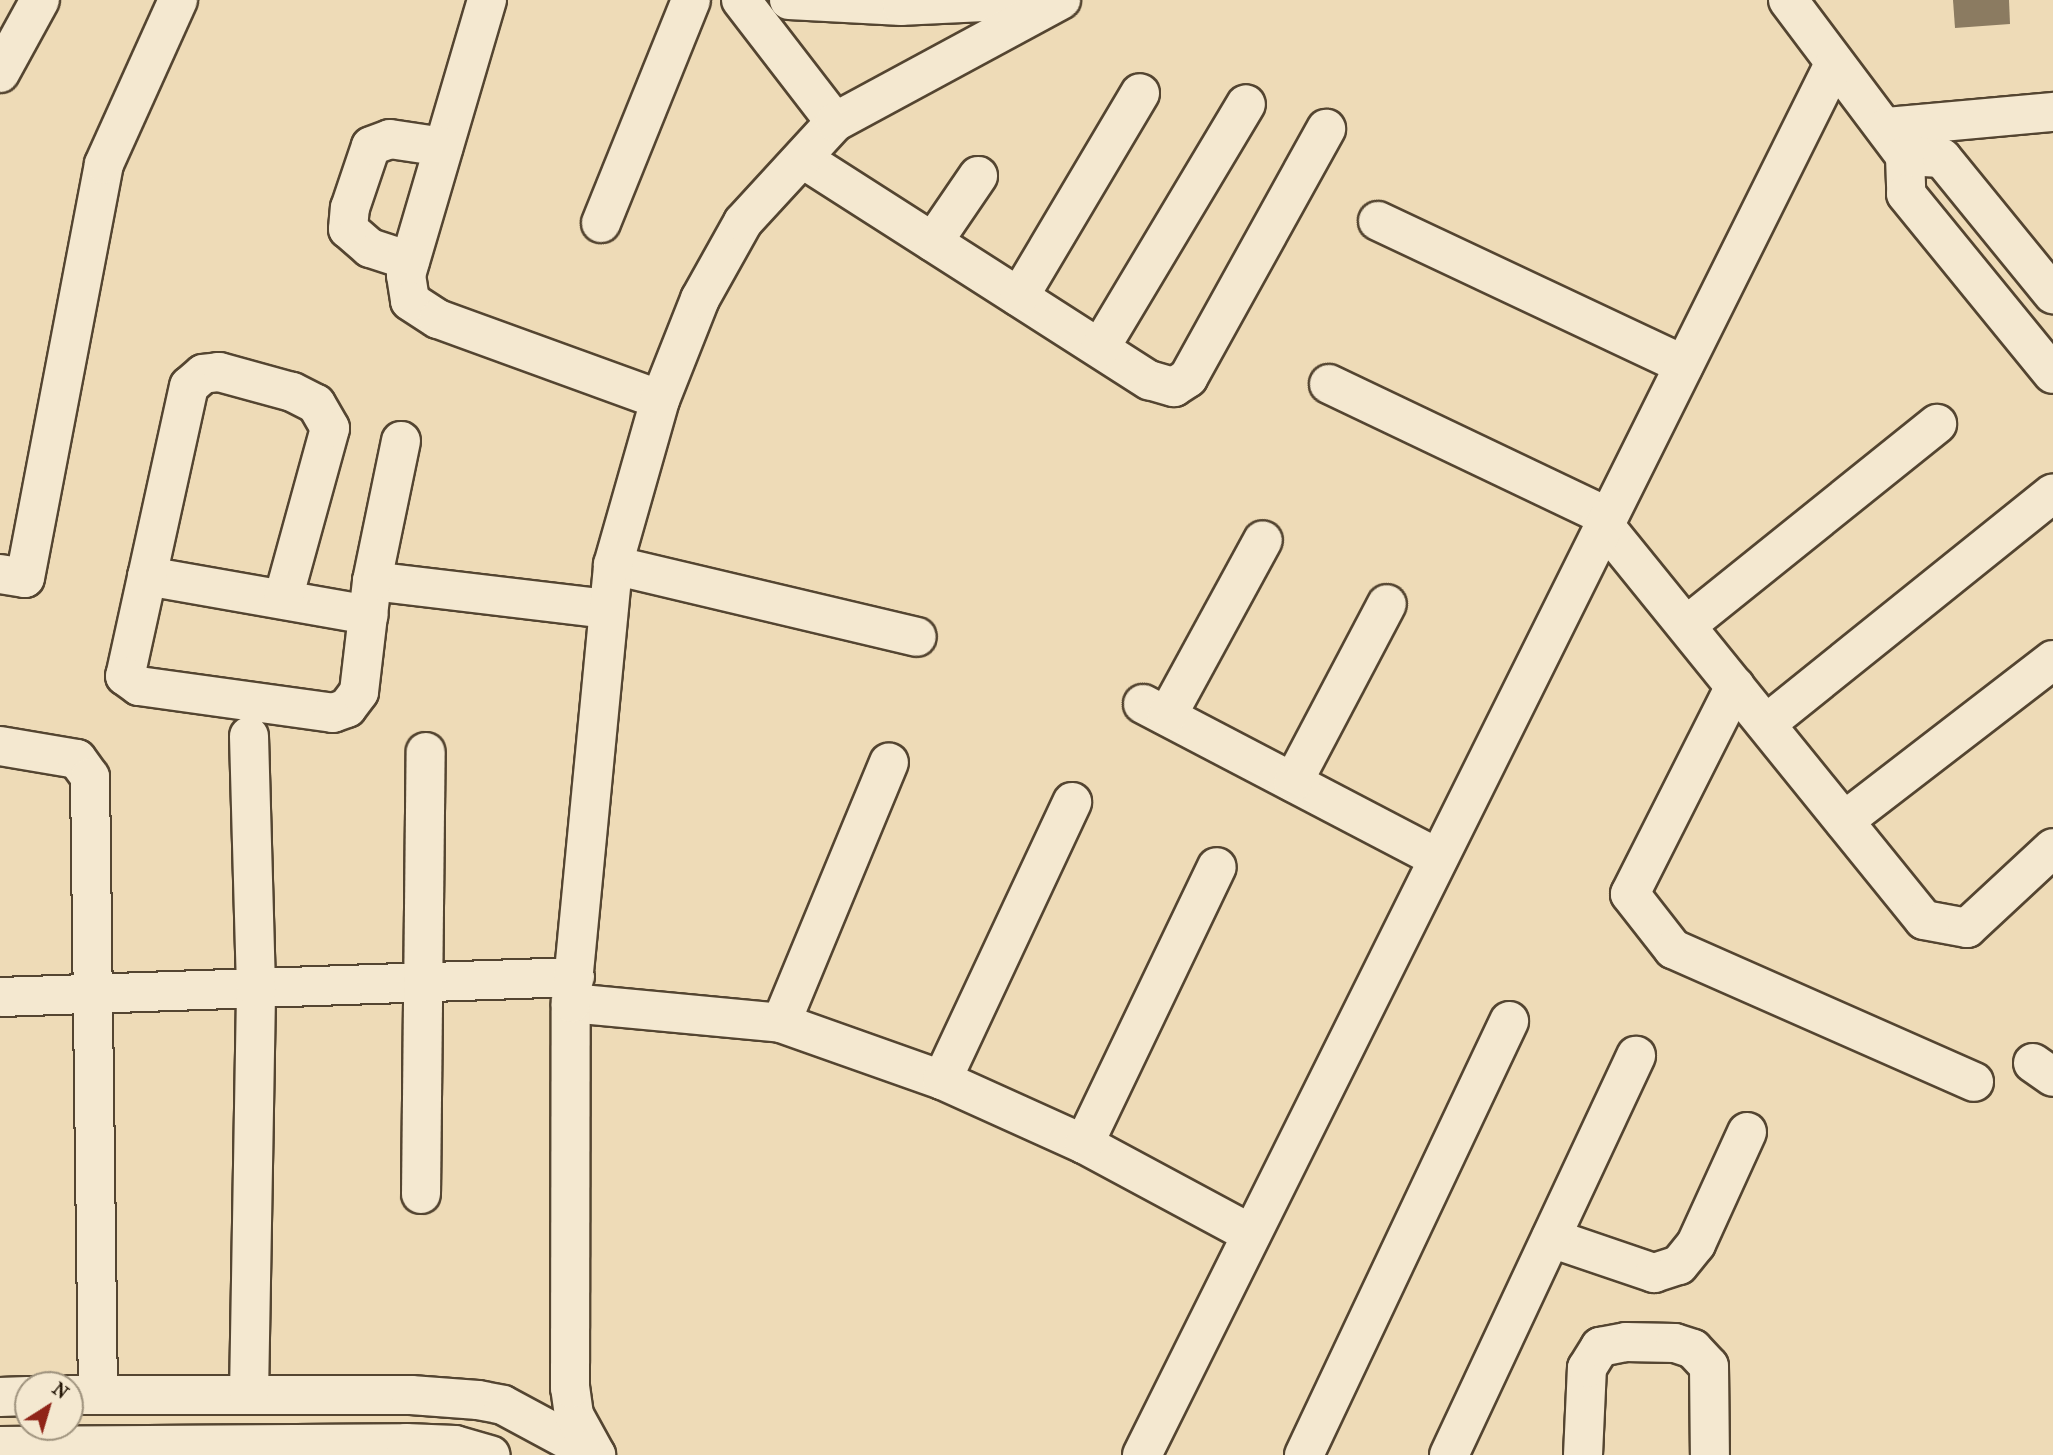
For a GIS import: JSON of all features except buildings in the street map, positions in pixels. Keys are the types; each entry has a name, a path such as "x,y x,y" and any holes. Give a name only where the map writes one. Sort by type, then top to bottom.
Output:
{"street":[{"path":"0,73 40,0"},
{"path":"0,574 25,578 104,164 178,0"},
{"path":"487,0 406,275 410,301 438,319 660,400"},
{"path":"601,223 691,0"},
{"path":"741,0 835,122"},
{"path":"789,0 902,6 1029,0"},
{"path":"557,1434 573,990 608,609 613,565 660,400 700,299 743,222 835,122 1061,0"},
{"path":"1788,0 1834,64 1896,142 1906,194 2053,374"},
{"path":"1142,1455 1834,64"},
{"path":"1019,297 1140,93"},
{"path":"1100,348 1246,104"},
{"path":"1896,142 2053,112"},
{"path":"803,159 1149,380 1174,387 1188,378 1326,129"},
{"path":"410,261 370,248 348,229 351,208 371,146 390,138 443,147"},
{"path":"1896,142 1942,158 2053,294"},
{"path":"933,242 978,176"},
{"path":"1378,221 1684,365"},
{"path":"283,599 330,428 316,404 219,372 204,374 189,386 125,676 139,686 333,712 347,708 359,692 370,598 401,441"},
{"path":"1329,384 1606,521 1924,920 1967,928 2053,848"},
{"path":"1687,625 1937,424"},
{"path":"1766,724 2053,493"},
{"path":"1263,540 1155,710 1438,858"},
{"path":"613,565 917,637"},
{"path":"147,576 283,599 370,598 608,609"},
{"path":"1293,782 1387,604"},
{"path":"1843,821 2053,660"},
{"path":"1735,686 1630,894 1673,949 1975,1082"},
{"path":"249,736 256,987 249,1395"},
{"path":"0,746 77,759 90,776 96,992 84,1394 411,1395 478,1400 503,1405 596,1455"},
{"path":"421,1194 426,752"},
{"path":"781,1023 889,762"},
{"path":"942,1080 1072,802"},
{"path":"1084,1144 1217,867"},
{"path":"0,997 422,981 573,990 781,1023 942,1080 1084,1144 1251,1234"},
{"path":"1304,1455 1509,1021"},
{"path":"1449,1455 1636,1056"},
{"path":"1551,1238 1654,1273 1679,1265 1696,1244 1746,1132"},
{"path":"1583,1455 1587,1368 1600,1347 1626,1342 1675,1343 1693,1349 1709,1366 1710,1455"},
{"path":"0,1446 406,1443 455,1445 491,1455"}]}
